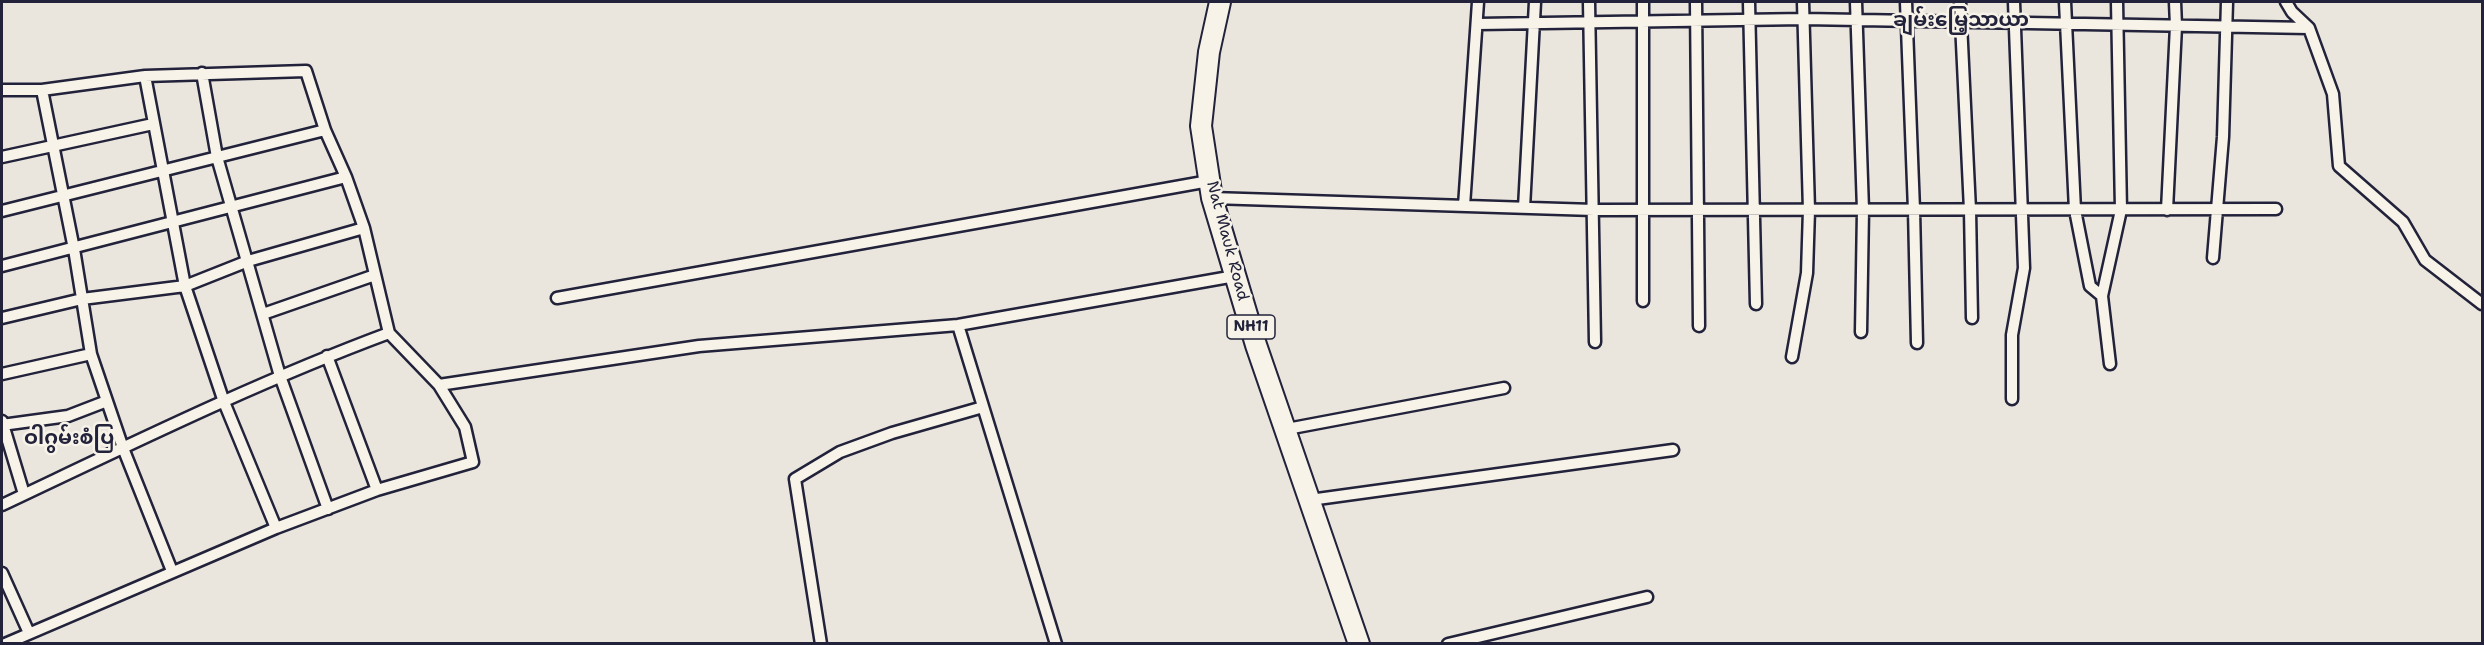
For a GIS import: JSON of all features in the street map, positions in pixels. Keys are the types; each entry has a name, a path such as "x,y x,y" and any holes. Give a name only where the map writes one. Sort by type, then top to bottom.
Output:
{"highway":[{"name":"Nat Mauk Road","path":"1220,2 1209,52 1201,126 1211,189 1256,345 1287,429 1359,644"}],"street":[{"path":"1464,206 1478,2"},
{"path":"1524,208 1535,2"},
{"path":"1589,2 1594,210 1594,342"},
{"path":"1642,2 1643,302"},
{"path":"1696,2 1699,326"},
{"path":"1749,2 1755,304"},
{"path":"1792,357 1807,273 1809,210 1803,2"},
{"path":"1856,2 1863,210 1861,332"},
{"path":"1906,2 1917,343"},
{"path":"1960,2 1970,210 1972,318"},
{"path":"2012,399 2012,335 2024,268 2014,2"},
{"path":"2065,2 2075,210 2090,286 2102,296"},
{"path":"2110,364 2102,296 2121,210 2117,2"},
{"path":"2167,210 2176,26 2175,2"},
{"path":"2212,258 2223,137 2226,2"},
{"path":"2286,2 2292,12 2309,28 2333,94 2339,166 2403,222 2425,260 2482,303"},
{"path":"1478,24 1804,19 2309,28"},
{"path":"2,90 42,90 145,76 306,72 325,130 346,177 364,228 389,333 439,386 465,426 473,462 377,490 276,528 5,644"},
{"path":"202,73 217,157 262,314 280,376 328,509"},
{"path":"145,76 185,286 224,402 276,528"},
{"path":"42,90 74,249 91,354 123,448 172,571"},
{"path":"2,157 53,144 153,124"},
{"path":"2,211 325,130"},
{"path":"2,266 346,177"},
{"path":"557,298 1211,189 1464,206 1594,210 2276,209"},
{"path":"2,318 82,299 185,286 248,261 364,228"},
{"path":"262,314 375,274"},
{"path":"439,386 699,346 958,325 1235,276"},
{"path":"958,325 1056,644"},
{"path":"2,505 280,376 389,333"},
{"path":"2,374 91,354"},
{"path":"327,356 377,490"},
{"path":"1287,429 1504,388"},
{"path":"24,494 2,423 68,416 107,402"},
{"path":"821,644 795,479 840,452 891,434 983,407"},
{"path":"1310,500 1673,450"},
{"path":"2,573 29,633"},
{"path":"1448,644 1647,597"}],"district":[{"name":"ချမ်းမြေ့သာယာ","path":"1961,21"},
{"name":"ဝါဂွမ်းစံပြ","path":"69,439"}]}
